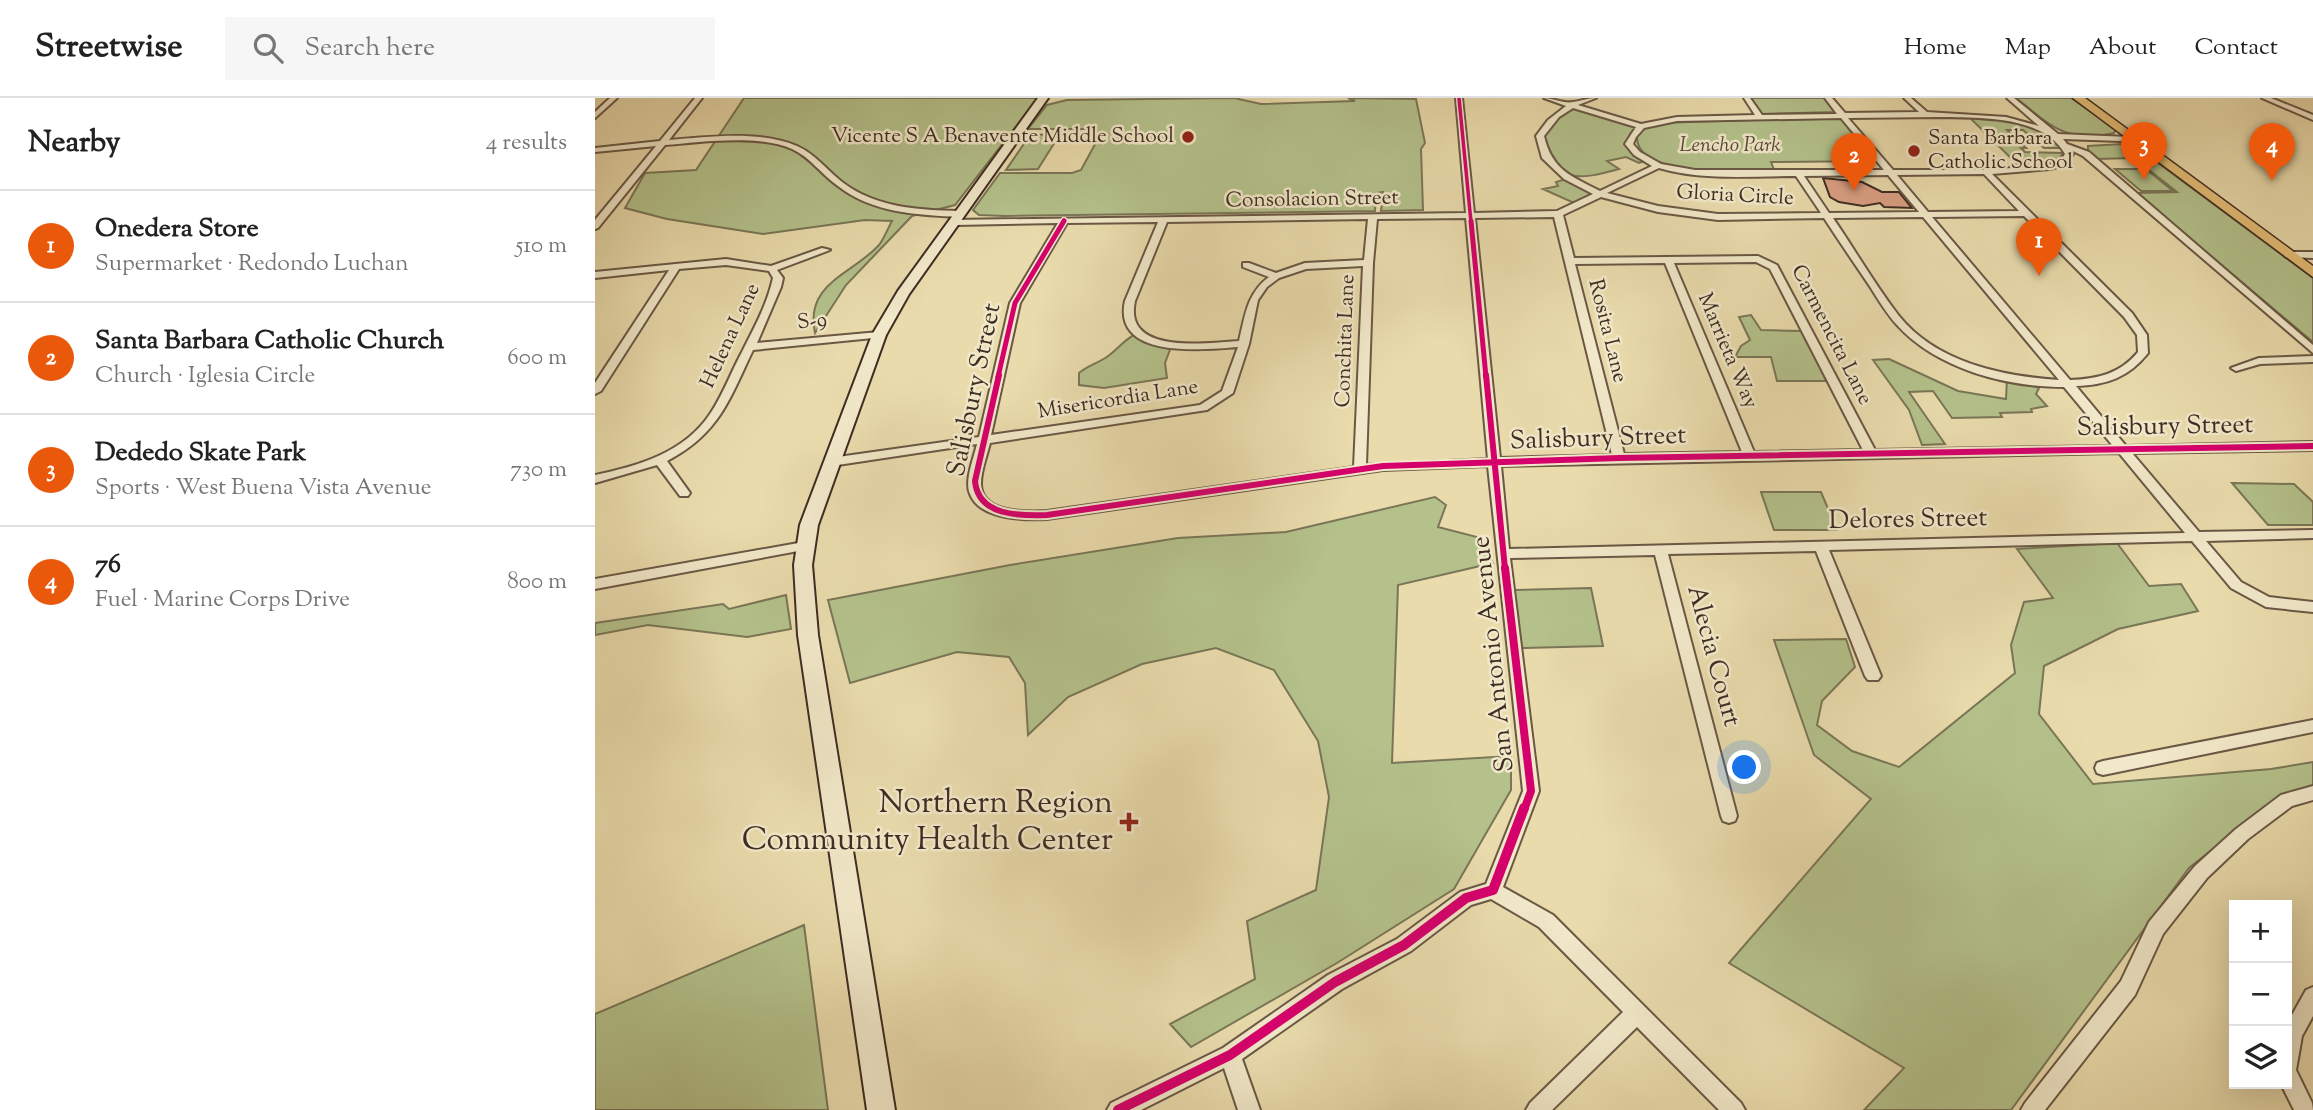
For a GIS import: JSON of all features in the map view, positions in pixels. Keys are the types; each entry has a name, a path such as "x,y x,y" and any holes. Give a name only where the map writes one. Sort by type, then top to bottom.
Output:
{"main road":[{"path":"881,1110 808,635 804,546 831,462 879,335 894,307 1043,98"},
{"path":"2078,98 2311,256"},
{"path":"2093,98 2139,140 2313,273"}],"street":[{"path":"595,116 614,98"},
{"path":"595,226 699,98"},
{"name":"San Antonio Avenue","path":"1459,98 1468,215 1503,554 1531,791 1493,890"},
{"path":"1546,98 1640,126 1677,119 1925,114 1992,117 2038,128 2056,136 2139,140"},
{"name":"Gloria Circle","path":"1594,98 1573,105 1551,118 1540,136 1545,156 1567,177 1600,194 1658,209 1718,217 2026,213"},
{"path":"1747,98 1759,116"},
{"path":"1828,98 2244,592 2266,601 2313,607"},
{"path":"1907,98 1925,114"},
{"path":"2010,98 2067,146 2085,154 2313,350"},
{"path":"2265,98 2313,118"},
{"path":"1640,126 1631,135 1629,144 1635,153 1658,166 1694,173 1986,173 2050,167 2064,162 2070,154 2067,146"},
{"name":"Consolacion Street","path":"595,150 744,140 787,145 802,150 843,187 861,197 923,214 957,218 1064,220 1558,214 1658,166"},
{"path":"2067,146 2139,140"},
{"path":"1799,174 1895,317 1912,336 1941,355 1979,370 2023,380 2066,383 2103,380 2129,369 2143,354 2141,335 2127,316 1986,173"},
{"path":"595,213 606,212"},
{"name":"Rosita Lane","path":"1558,214 1619,458"},
{"name":"Conchita Lane","path":"1360,468 1368,262 1373,217"},
{"path":"1164,219 1128,309 1131,327 1137,335 1166,345 1244,344"},
{"name":"Salisbury Street","path":"1064,220 1015,303 975,481 976,494 986,505 1002,512 1023,516 1061,513 1360,468 1619,458 2313,446"},
{"path":"772,269 825,250"},
{"path":"2289,255 2311,256"},
{"name":"Carmencita Lane","path":"1570,261 1758,259 1772,264 1871,454"},
{"name":"Marrieta Way","path":"1668,260 1750,456"},
{"name":"Helena Lane","path":"595,275 726,262 772,269 778,278 776,289 750,347 715,416 702,432 680,450 659,460 616,475 595,479"},
{"path":"1246,265 1276,276 1290,270 1324,263 1368,262"},
{"path":"595,391 675,268"},
{"name":"Misericordia Lane","path":"831,462 1203,408 1227,393 1244,344 1254,300 1264,285 1276,276"},
{"name":"S-9","path":"750,347 879,335"},
{"path":"2236,368 2259,360 2313,359"},
{"path":"659,460 684,493"},
{"name":"Delores Street","path":"1503,554 2313,534"},
{"path":"1821,545 1873,676"},
{"path":"595,584 804,546"},
{"name":"Alecia Court","path":"1660,549 1730,816"},
{"path":"2103,768 2313,726"},
{"path":"2032,1110 2128,988 2156,928 2201,872 2242,834 2287,800 2313,793"},
{"path":"1118,1110 1230,1055 1335,982 1404,945 1466,898 1493,890 1546,921 1734,1110"},
{"path":"2292,1034 2313,997"},
{"path":"1537,1110 1637,1013"},
{"path":"1230,1055 1249,1110"},
{"path":"2292,1084 2305,1110"}],"green space":[{"path":"744,98 1038,98 955,205 912,216 846,285 815,333 817,302 824,291 879,245 892,221 865,220 763,234 667,219 625,208 645,173 696,170"},
{"path":"1234,98 1261,104 1355,101 1348,98 1416,99 1425,143 1421,149 1423,210 1381,211 1383,192 1376,193 1375,211 1004,216 979,215 973,210 1000,173 1072,173 1081,170 1099,137 1088,129 1028,129 1047,105 1067,100"},
{"path":"1751,98 1825,98 1836,112 1761,114"},
{"path":"2016,98 2071,98 2116,129 2114,133 2097,136 2071,134 2049,124"},
{"path":"1575,106 1638,126 1630,134 1627,144 1645,161 1639,163 1626,157 1607,161 1619,169 1592,175 1570,175 1560,171 1547,152 1542,136 1553,118"},
{"name":"Lencho Park","path":"1837,117 1842,119 1878,161 1771,162 1775,172 1694,170 1653,159 1641,149 1637,135 1645,127 1659,123"},
{"path":"1969,117 2007,121 2031,127 2063,148 2044,148 2023,130 2007,130 2026,148 2021,148 2025,152 2063,153 2058,160 2022,169"},
{"path":"1060,134 1038,169 1006,170 1030,135"},
{"path":"2088,146 2135,146 2313,278 2313,342 2136,193 2177,192 2134,158 2096,159 2088,153"},
{"path":"2115,169 2146,169 2173,191 2141,191"},
{"path":"1566,179 1595,193 1574,203 1543,189 1558,186 1556,182"},
{"path":"1751,315 1761,330 1801,331 1829,381 1777,381 1771,357 1735,357 1741,346 1750,340 1739,317"},
{"path":"1134,335 1146,343 1171,347 1165,363 1167,378 1104,388 1079,385 1079,373 1105,358"},
{"path":"1889,359 1958,391 2006,399 2007,378 2039,388 2036,394 2047,406 2031,409 2032,412 2000,413 2002,417 1952,418 1933,391 1909,392 1945,444 1922,445 1909,410 1873,360"},
{"path":"2232,483 2294,484 2313,502 2313,525 2268,525"},
{"path":"1761,492 1821,492 1837,530 1774,530"},
{"path":"1435,497 1446,505 1438,527 1477,537 1493,563 1398,585 1392,763 1511,756 1511,790 1454,889 1337,963 1191,1047 1170,1024 1255,979 1247,921 1316,890 1329,797 1318,741 1274,670 1216,648 1142,664 1068,697 1028,735 1025,683 1009,657 957,652 850,683 828,600 1010,565 1178,538 1286,532"},
{"path":"2117,543 2149,586 2181,584 2198,611 2118,629 2044,666 2039,714 2093,784 2271,769 2313,762 2313,788 2281,795 2189,868 2011,1110 1864,1110 1904,1068 1729,963 1871,799 1814,755 1774,640 1846,639 1855,667 1822,701 1817,725 1852,751 1899,767 2015,673 2011,645 2024,602 2053,598 2017,549"},
{"path":"1591,588 1603,646 1521,648 1514,590"},
{"path":"786,595 791,629 747,637 648,625 595,635 595,623 723,604 729,609"},
{"path":"804,925 828,1110 595,1110 595,1014"}],"building":[{"path":"1823,178 1862,182 1882,192 1899,192 1912,208 1884,207 1880,203 1863,206 1839,202 1830,197"}],"cycle path":[{"path":"1118,1110 1230,1055 1335,982 1404,945 1466,898 1493,890 1531,791 1503,554 1459,98"},
{"path":"1064,220 1015,303 975,481 976,494 986,505 1002,512 1023,516 1047,515 1383,466 1619,458 2313,446"}],"place":[{"name":"Vicente S A Benavente Middle School","path":"1188,137"},
{"name":"Santa Barbara Catholic School","path":"1914,151"},
{"name":"Dededo Skate Park","path":"2144,180"},
{"name":"76","path":"2272,181"},
{"name":"Santa Barbara Catholic Church","path":"1854,191"},
{"name":"Onedera Store","path":"2039,276"},
{"name":"Northern Region Community Health Center","path":"1129,822"}]}
